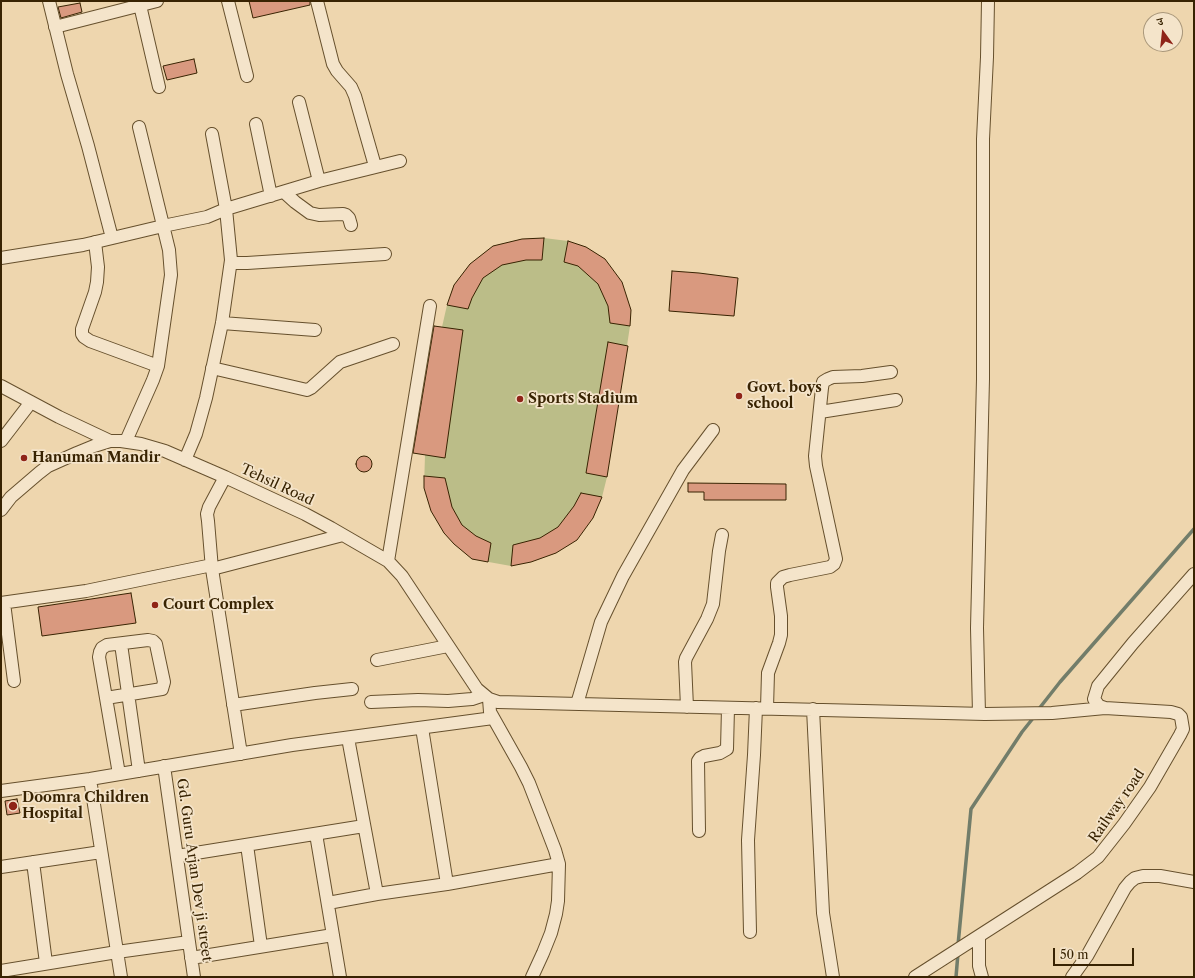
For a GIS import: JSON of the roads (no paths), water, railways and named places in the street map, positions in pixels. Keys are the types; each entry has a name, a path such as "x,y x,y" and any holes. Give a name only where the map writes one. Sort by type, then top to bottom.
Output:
{"street":[{"path":"49,1 67,74 112,238"},
{"path":"56,27 139,3 157,1"},
{"path":"228,1 247,76"},
{"path":"317,1 333,64 351,87 355,96 375,166"},
{"path":"982,714 978,620 983,379 983,139 988,1"},
{"path":"139,3 159,87"},
{"path":"299,102 319,181"},
{"path":"256,124 271,196"},
{"path":"126,441 158,366 171,275 169,250 139,126"},
{"path":"185,460 201,418 222,323 231,263 226,209 212,134"},
{"path":"1,258 82,245 207,217 226,209 319,181 400,161"},
{"path":"284,192 310,213 319,215 343,214 349,218 351,225"},
{"path":"95,242 98,272 97,282 82,329 82,334 90,342 158,366"},
{"path":"231,263 269,262 385,254"},
{"path":"388,561 430,306"},
{"path":"222,323 315,330"},
{"path":"212,368 307,390 340,362 393,344"},
{"path":"750,932 748,840 754,755 768,672 779,643 781,616 777,594 777,583 783,577 830,567 836,560 816,466 816,444 823,382 833,377 862,376 891,372"},
{"path":"1,386 59,417 110,441"},
{"path":"820,412 896,400"},
{"path":"1,441 31,402"},
{"path":"577,704 601,622 620,582 684,470 713,430"},
{"name":"Tehsil Road","path":"1,510 11,497 38,473 48,466 76,453 110,441 126,441 159,449 225,477 305,514 388,561 402,576 477,689 486,697"},
{"path":"225,477 209,507 207,514 212,567 241,754"},
{"path":"14,681 3,603 86,591 212,567 343,535"},
{"path":"687,707 685,662 713,604 722,535"},
{"path":"1105,708 1099,706 1094,699 1098,686 1133,643 1194,574"},
{"path":"106,698 158,691 162,689 164,682 156,644 153,641 148,640 107,645 102,648 100,652 99,657 106,698 119,774"},
{"path":"121,644 139,771"},
{"path":"377,660 448,646"},
{"path":"233,705 352,689"},
{"path":"371,702 418,700 448,701 486,697 505,703 982,714 1052,713 1105,708"},
{"path":"486,697 490,712 529,783 559,864 558,901 556,914 551,932 532,977"},
{"path":"699,831 698,761 704,756 720,753 727,749 728,708"},
{"name":"Railway road","path":"915,977 1078,874 1098,857 1115,836 1150,786 1183,729 1181,717 1178,714 1171,712 1105,708"},
{"path":"813,709 823,913 833,977"},
{"path":"1,791 90,779 164,766 348,738 493,718"},
{"path":"422,728 447,884"},
{"path":"348,738 377,894"},
{"name":"Gd. Guru Arjan Dev ji street","path":"164,766 194,977"},
{"path":"90,779 121,977"},
{"path":"177,856 364,826"},
{"path":"316,834 340,977"},
{"path":"247,845 261,946"},
{"path":"1,868 102,852"},
{"path":"33,862 46,963"},
{"path":"328,903 559,864"},
{"path":"1072,977 1087,956 1125,888 1135,878 1143,876 1160,876 1194,882"},
{"path":"191,958 333,935"},
{"path":"976,939 978,966 982,977"},
{"path":"1,971 189,942"}],"waterway":[{"path":"1038,710 1060,682 1194,529"},
{"path":"958,945 971,809 1022,732 1034,717"},
{"path":"956,977 958,953"}],"place":[{"name":"Govt. boys school","path":"739,396"},
{"name":"Sports Stadium","path":"520,399"},
{"name":"Hanuman Mandir","path":"24,458"},
{"name":"Court Complex","path":"155,605"},
{"name":"Doomra Children Hospital","path":"13,806"}]}
